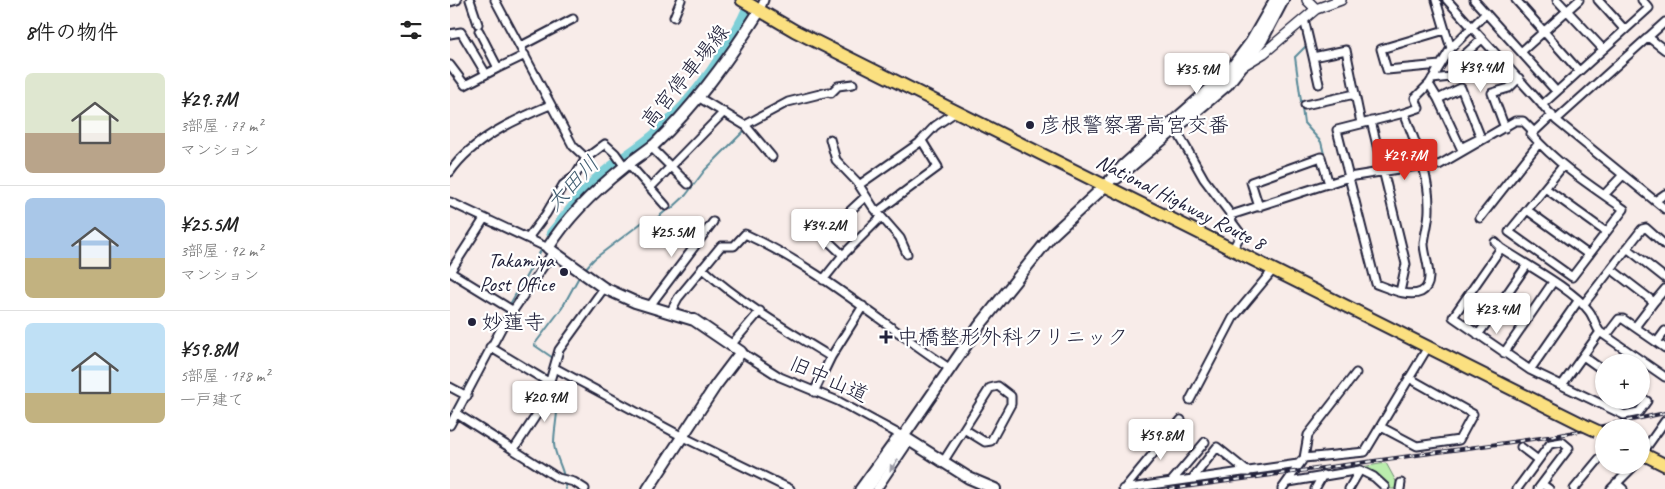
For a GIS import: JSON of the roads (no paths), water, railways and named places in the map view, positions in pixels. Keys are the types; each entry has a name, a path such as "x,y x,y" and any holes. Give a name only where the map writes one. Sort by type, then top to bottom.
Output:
{"highway":[{"name":"National Highway Route 8","path":"742,0 760,6 795,30 1595,431"},
{"path":"1650,458 1665,465"}],"main road":[{"path":"1174,127 1227,74 1251,42 1275,0"},
{"path":"867,489 949,368 1011,284 1052,235 1106,185 1123,166 1227,84 1262,40 1282,0"},
{"name":"高宮停車場線","path":"546,247 580,206 626,165 652,147 680,120 726,63 760,6"},
{"path":"546,247 604,288 649,307 694,320 741,352 716,385 648,489"},
{"path":"904,437 969,478 995,489"}],"street":[{"path":"450,2 457,0"},
{"path":"470,0 478,27 498,68"},
{"path":"495,0 573,146 586,158"},
{"path":"674,16 681,0"},
{"path":"1307,0 1316,9"},
{"path":"1243,66 1264,53 1316,9 1341,0"},
{"path":"1436,0 1451,48"},
{"path":"1447,0 1554,118 1622,176 1665,209"},
{"path":"1475,0 1556,91"},
{"path":"1516,0 1579,71"},
{"path":"1557,0 1603,49"},
{"path":"1521,52 1578,0"},
{"path":"1598,0 1625,30"},
{"path":"1542,105 1649,8 1642,0"},
{"path":"1404,113 1424,167 1429,210 1424,245 1428,278 1424,289 1420,293 1400,292 1376,284 1338,130 1420,108 1416,98 1431,81 1451,48 1486,13"},
{"path":"521,46 573,19"},
{"path":"1304,19 1319,84"},
{"path":"1563,166 1509,232 1572,277 1624,208 1591,188 1563,166 1531,134 1554,118 1665,22"},
{"path":"1440,65 1387,70 1381,49 1445,30"},
{"path":"450,34 461,32 486,74"},
{"path":"1648,37 1665,50"},
{"path":"1431,81 1451,77 1464,55 1482,39"},
{"path":"1313,57 1346,50 1361,123"},
{"path":"450,65 466,85 525,55"},
{"path":"1505,128 1492,93 1509,88 1519,78"},
{"path":"1431,81 1438,99 1461,148 1481,138 1461,88 1438,99"},
{"path":"744,125 788,102 828,92 831,93 838,86 853,84"},
{"path":"1305,105 1355,94"},
{"path":"698,97 722,114 744,125 772,157"},
{"path":"450,172 463,155 488,137 550,105"},
{"path":"859,185 922,140 935,126 957,111"},
{"path":"650,188 722,114"},
{"path":"1231,215 1349,177 1439,165 1520,120 1534,132"},
{"path":"1371,121 1406,264 1400,292"},
{"path":"1174,127 1204,179 1231,215 1232,222 1241,234 1233,249"},
{"path":"830,139 836,160 859,185 879,214 900,238 907,254"},
{"path":"823,280 879,214 938,167 922,140"},
{"path":"1480,218 1539,143"},
{"path":"528,238 546,214 562,185 575,176 586,158 605,144 666,206"},
{"path":"652,147 688,184"},
{"path":"1259,207 1251,182 1321,157 1329,184"},
{"path":"1604,195 1622,176"},
{"path":"1545,188 1606,232"},
{"path":"1655,200 1665,194"},
{"path":"844,255 823,236 866,196"},
{"path":"450,202 546,247 490,347 450,425"},
{"path":"1527,210 1589,254"},
{"path":"484,219 450,272 512,310"},
{"path":"649,307 713,222"},
{"path":"1530,370 1581,303 1642,229 1646,228 1665,245"},
{"path":"670,313 678,298 721,246 734,246 745,234 765,243 863,306 949,368"},
{"path":"1495,242 1527,266 1568,292 1590,312 1603,334 1665,378"},
{"path":"1501,248 1453,317 1530,370 1595,402"},
{"path":"1627,248 1665,278"},
{"path":"1478,335 1527,266"},
{"path":"702,268 720,284 760,312 831,357"},
{"path":"1611,268 1654,302"},
{"path":"1190,400 1234,318 1273,270"},
{"path":"1504,353 1553,282"},
{"path":"514,449 543,405 559,350 604,288"},
{"path":"1635,328 1665,289"},
{"path":"814,392 831,357 863,306"},
{"path":"731,345 760,312"},
{"path":"1562,385 1583,356 1619,319 1623,319 1665,348"},
{"path":"1657,342 1665,331"},
{"path":"490,347 550,383"},
{"path":"1123,489 1298,464 1304,458 1365,452 1428,347"},
{"name":"旧中山道","path":"741,352 780,377 856,409 904,437"},
{"path":"1583,356 1595,365"},
{"path":"555,368 683,437 790,489"},
{"path":"1282,489 1304,458 1308,435 1356,373"},
{"path":"1381,427 1417,446 1459,440 1473,414 1410,378"},
{"path":"943,462 990,388 998,386 1011,396 1011,404 991,440 985,442 964,429"},
{"path":"450,387 466,396"},
{"path":"1610,409 1624,416 1639,412 1641,409"},
{"path":"457,414 558,478 574,482 585,489"},
{"path":"1123,489 1181,420"},
{"path":"1650,444 1665,422"},
{"path":"859,489 904,437"},
{"path":"876,489 904,437"},
{"path":"1171,482 1205,442"},
{"path":"1517,489 1550,444 1562,442 1569,448 1540,486 1549,489"},
{"path":"1192,479 1217,447 1248,472"},
{"path":"1521,447 1538,460"},
{"path":"1574,489 1595,464"},
{"path":"1288,482 1360,470 1374,477 1386,488"},
{"path":"1349,489 1360,470"},
{"path":"1623,489 1614,486 1626,474"},
{"path":"1315,489 1324,475"}],"waterway":[{"name":"太田川","path":"551,233 595,180 656,133 698,88 733,36 751,0"},
{"path":"1307,45 1295,57 1304,123 1321,142 1329,174"},
{"path":"699,102 712,110"},
{"path":"585,269 594,259 644,221 656,219 669,208 671,209 686,195 705,170 745,130"},
{"name":"太田川","path":"509,306 551,233"},
{"path":"552,361 553,358 534,345 562,308 580,275"},
{"name":"太田川","path":"463,391 507,310"},
{"path":"552,382 557,397 554,447 564,477"},
{"name":"太田川","path":"450,415 461,396"},
{"path":"1624,482 1631,474"},
{"path":"564,482 566,489"}],"railway":[{"path":"1170,489 1555,436 1665,413"}],"place":[{"name":"彦根警察署高宮交番","path":"1030,125"},
{"name":"Takamiya Post Office","path":"564,272"},
{"name":"妙蓮寺","path":"472,322"},
{"name":"中橋整形外科クリニック","path":"886,337"}]}
